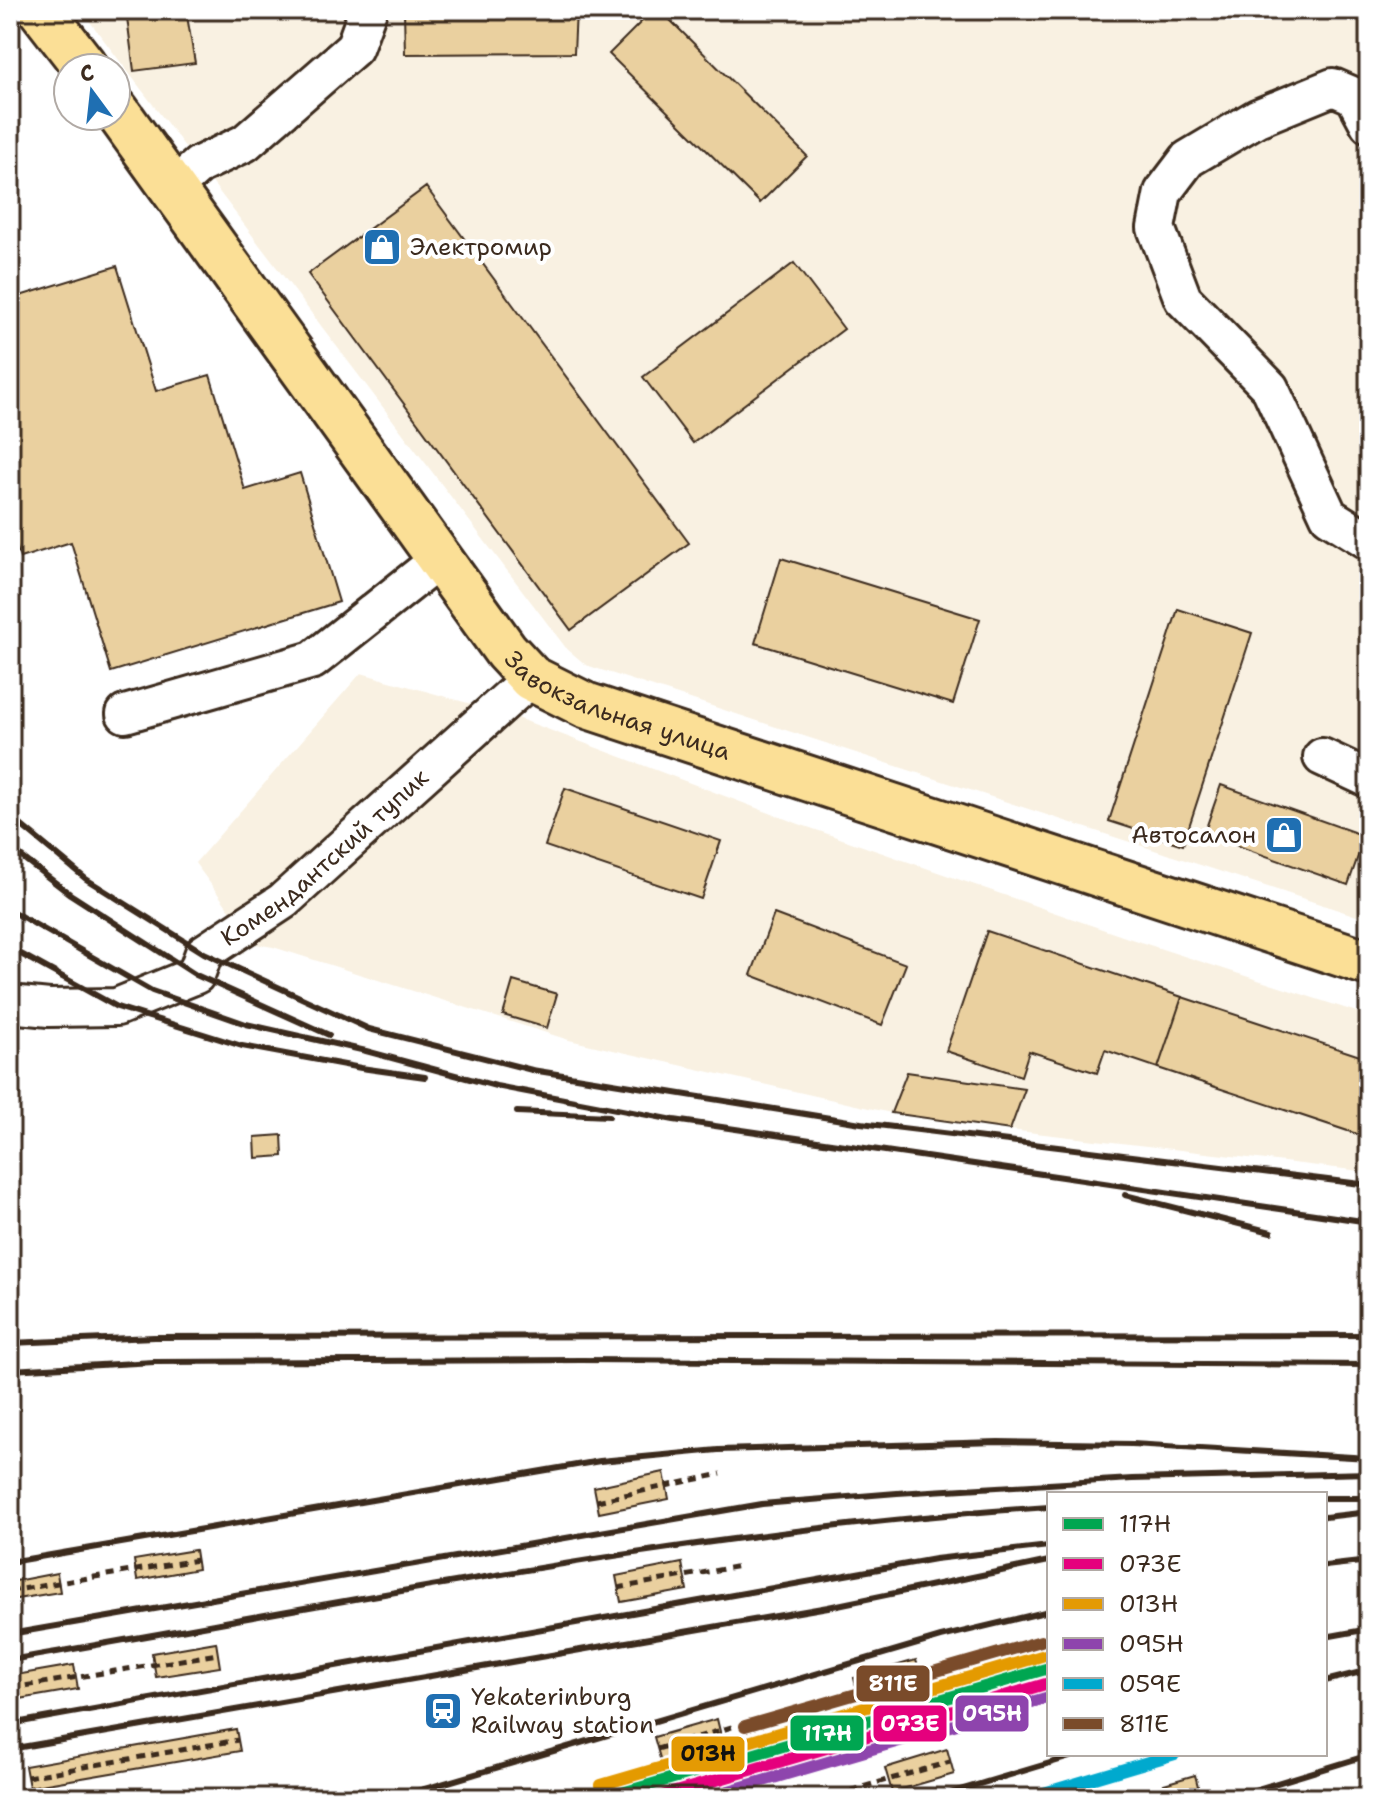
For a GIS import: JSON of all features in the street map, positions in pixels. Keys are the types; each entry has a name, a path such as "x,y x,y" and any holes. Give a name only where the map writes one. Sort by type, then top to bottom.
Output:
{"main road":[{"name":"Завокзальная улица","path":"132,132 506,651 531,678 585,705 1369,963"}],"street":[{"path":"173,188 199,165 245,143 354,48 368,10"},
{"path":"1369,124 1354,96 1333,87 1257,118 1188,159 1163,192 1156,228 1183,299 1270,388 1329,516 1369,541"},
{"path":"125,714 313,660 440,559"},
{"name":"Комендантский тупик","path":"10,1004 49,1008 117,1007 196,975 204,953 283,901 531,678"},
{"path":"1322,757 1369,779"}],"path":[{"path":"597,1501 721,1474"},
{"path":"10,1591 197,1560"},
{"path":"618,1588 740,1566"},
{"path":"12,1688 218,1654"},
{"path":"657,1749 919,1672"},
{"path":"27,1777 238,1740"},
{"path":"824,1798 950,1762"}],"shaded area":[{"path":"81,10 1369,10 1369,920 586,665 566,648 132,77 132,52 113,52"},
{"path":"361,673 507,714 799,824 1128,938 1369,1016 1369,1172 891,1113 569,1040 255,944 195,863"}],"building":[{"path":"126,10 186,10 195,63 134,71"},
{"path":"404,10 576,10 574,53 405,54"},
{"path":"653,10 660,10 807,156 760,203 609,54"},
{"path":"426,187 689,543 571,630 308,274"},
{"path":"794,263 844,329 693,443 643,377"},
{"path":"117,266 156,391 210,375 245,490 300,473 339,602 111,672 71,542 20,558 10,525 10,299"},
{"path":"781,558 980,619 953,704 755,643"},
{"path":"1178,609 1252,633 1183,845 1109,821"},
{"name":"Автосалон","path":"1221,785 1365,836 1348,885 1204,834"},
{"path":"565,788 721,841 701,899 545,846"},
{"path":"774,914 906,964 882,1025 751,975"},
{"path":"987,931 1182,997 1158,1068 1105,1050 1097,1073 1029,1051 1021,1076 946,1051"},
{"path":"513,981 557,994 547,1028 503,1015"},
{"path":"1182,997 1369,1059 1369,1138 1158,1068"},
{"path":"907,1072 1025,1089 1010,1130 891,1113"},
{"path":"282,1135 283,1156 256,1158 255,1137"},
{"path":"664,1472 669,1499 599,1513 594,1487"},
{"path":"195,1550 198,1569 137,1580 134,1560"},
{"path":"682,1563 687,1590 621,1602 616,1576"},
{"path":"57,1573 60,1592 10,1600 10,1582"},
{"path":"216,1642 220,1667 156,1677 152,1653"},
{"path":"916,1660 923,1684 860,1702 854,1678"},
{"path":"74,1665 78,1689 14,1700 10,1676"},
{"path":"717,1719 723,1744 661,1762 654,1737"},
{"path":"236,1729 240,1751 29,1787 25,1766"},
{"path":"947,1749 954,1774 892,1792 885,1768"},
{"path":"1195,1775 1199,1790 1169,1798 1164,1784"}],"railway":[{"path":"10,816 86,879 204,953 369,1029 532,1070 861,1123 1369,1185"},
{"path":"10,848 70,894 196,975 329,1035"},
{"path":"10,910 152,991 246,1024 366,1051 496,1086 674,1120 1369,1222"},
{"path":"10,948 117,1007 242,1046 425,1077"},
{"path":"517,1112 609,1116"},
{"path":"1125,1195 1271,1232"},
{"path":"10,1343 154,1337 1369,1335"},
{"path":"10,1370 154,1362 581,1360 1369,1365"},
{"path":"10,1562 600,1461 718,1450 998,1442 1132,1444 1369,1458"},
{"path":"10,1634 762,1504 1132,1479 1369,1473"},
{"path":"1327,1498 1369,1498"},
{"path":"10,1660 398,1591 658,1550 919,1517 1047,1507"},
{"path":"1327,1517 1369,1512"},
{"path":"10,1724 935,1559 1047,1546"},
{"path":"10,1749 828,1607 1047,1561"},
{"path":"1327,1566 1369,1561"},
{"path":"394,1798 941,1637 1047,1611"},
{"path":"1327,1637 1369,1629"},
{"path":"1327,1680 1369,1670"},
{"path":"703,1798 1047,1697"},
{"path":"1228,1798 1369,1755"},
{"path":"933,1798 1073,1756"}],"transit line":[{"name":"811Е","path":"745,1726 1041,1641"},
{"name":"013Н","path":"601,1785 1045,1655"},
{"name":"117Н","path":"605,1798 1047,1669"},
{"name":"073Е","path":"655,1798 1047,1684"},
{"name":"095Н","path":"705,1798 1047,1698"},
{"name":"059Е","path":"1027,1798 1168,1756"}],"place":[{"name":"Электромир","path":"382,247"},
{"name":"Автосалон","path":"1284,835"},
{"name":"Yekaterinburg Railway station","path":"443,1711"}]}
